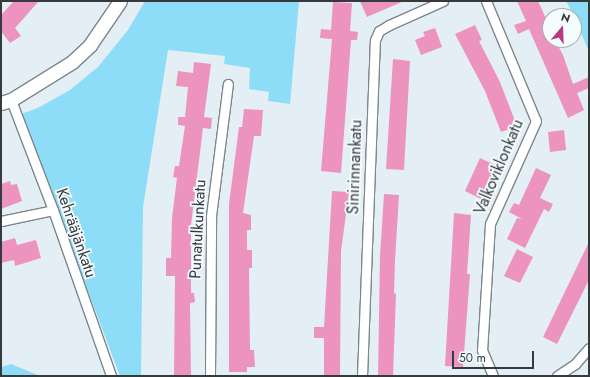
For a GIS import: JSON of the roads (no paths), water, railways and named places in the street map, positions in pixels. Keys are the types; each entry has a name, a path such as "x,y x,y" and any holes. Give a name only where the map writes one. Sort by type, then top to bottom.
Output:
{"street":[{"path":"6,102 72,62 90,45 120,1"},
{"name":"Sinirinnankatu","path":"362,376 375,40 379,31 389,25 444,1"},
{"name":"Valkoviklonkatu","path":"486,1 536,121 490,224 482,350 493,376"},
{"name":"Punatulkunkatu","path":"210,376 211,216 228,84"},
{"name":"Kehrääjänkatu","path":"6,102 53,210 111,376"},
{"path":"1,221 53,210"},
{"path":"557,376 575,364 589,348"}]}
